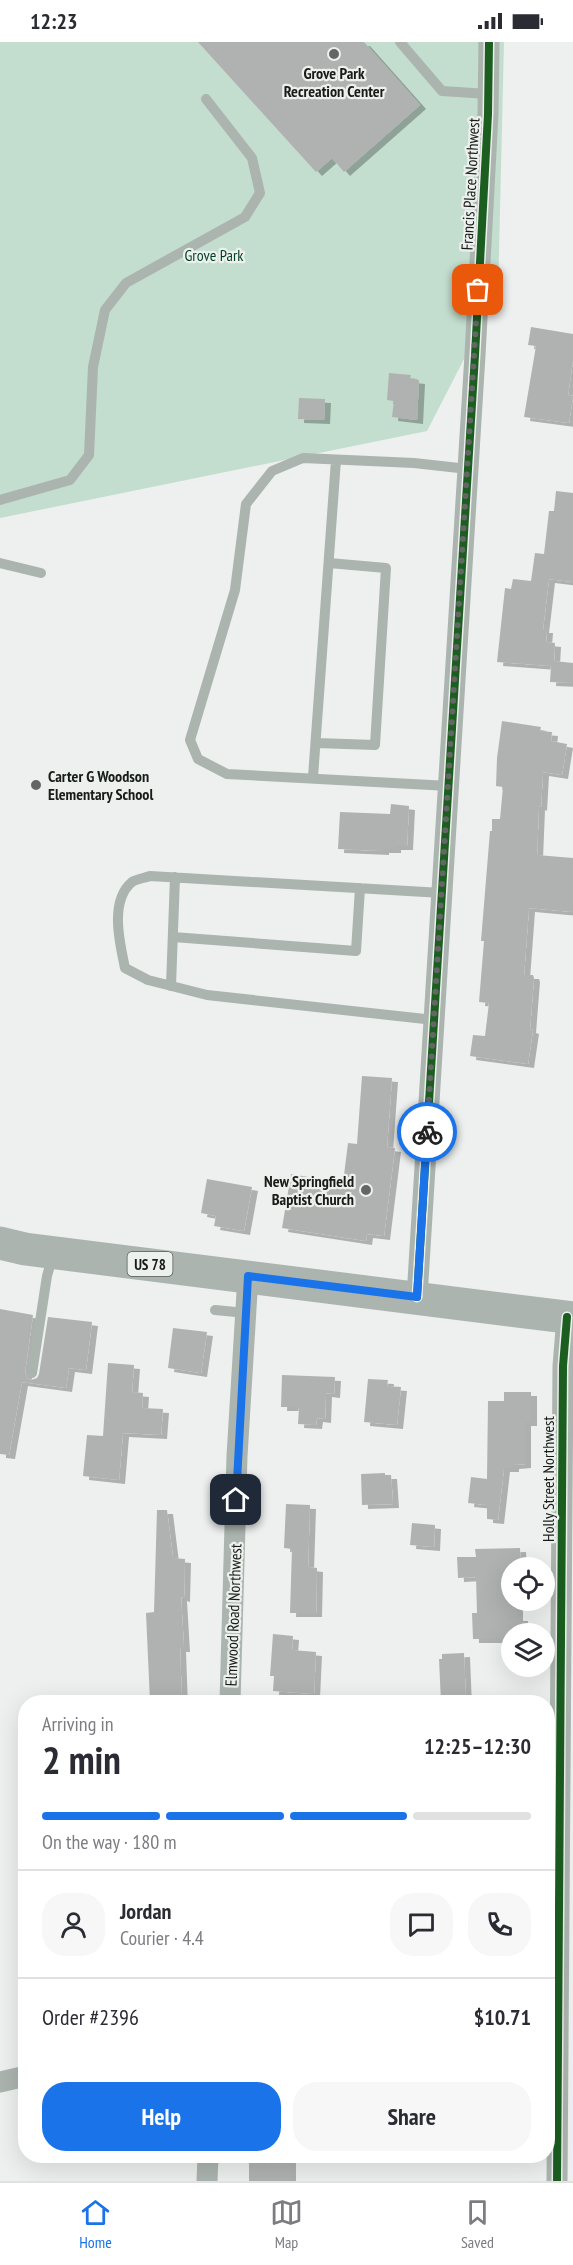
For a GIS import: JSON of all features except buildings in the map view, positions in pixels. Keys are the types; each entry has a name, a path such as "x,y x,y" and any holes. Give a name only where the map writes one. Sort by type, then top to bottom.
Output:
{"main road":[{"name":"US 78","path":"0,1243 54,1252 570,1317"}],"street":[{"name":"Francis Place Northwest","path":"417,1297 468,469 489,42"},
{"name":"Elmwood Road Northwest","path":"230,1695 237,1456 248,1276"},
{"name":"Holly Street Northwest","path":"557,2181 563,1366 570,1317"},
{"path":"0,2082 18,2078"},
{"path":"207,2181 208,2163"}],"lane":[{"path":"400,42 442,91 488,94"},
{"path":"0,500 70,480 88,455 93,367 105,310 126,283 245,217 260,193 252,158 206,99"},
{"path":"448,786 227,774 198,759 190,740 235,591 246,504 272,471 303,458 414,463 468,469"},
{"path":"313,777 336,460"},
{"path":"0,563 41,573"},
{"path":"316,743 375,745 386,568 329,563"},
{"path":"434,1020 207,995 148,980 125,968 117,928 122,897 132,882 150,876 442,893"},
{"path":"171,986 176,877"},
{"path":"173,937 356,951 360,888"},
{"path":"32,1373 47,1276 54,1252"},
{"path":"215,1311 246,1313"}],"green space":[{"name":"Grove Park","path":"0,42 504,42 498,293 427,431 0,518"}],"cycle path":[{"path":"417,1297 475,355 488,114 489,42"},
{"path":"557,2181 563,1366 567,1317"}],"way so far":[{"path":"427,1132 478,290"}],"place":[{"name":"Grove Park Recreation Center","path":"334,54"},
{"name":"Carter G Woodson Elementary School","path":"36,785"},
{"name":"New Springfield Baptist Church","path":"366,1190"}],"route":[{"path":"236,1500 248,1276 417,1297 427,1132"}]}
